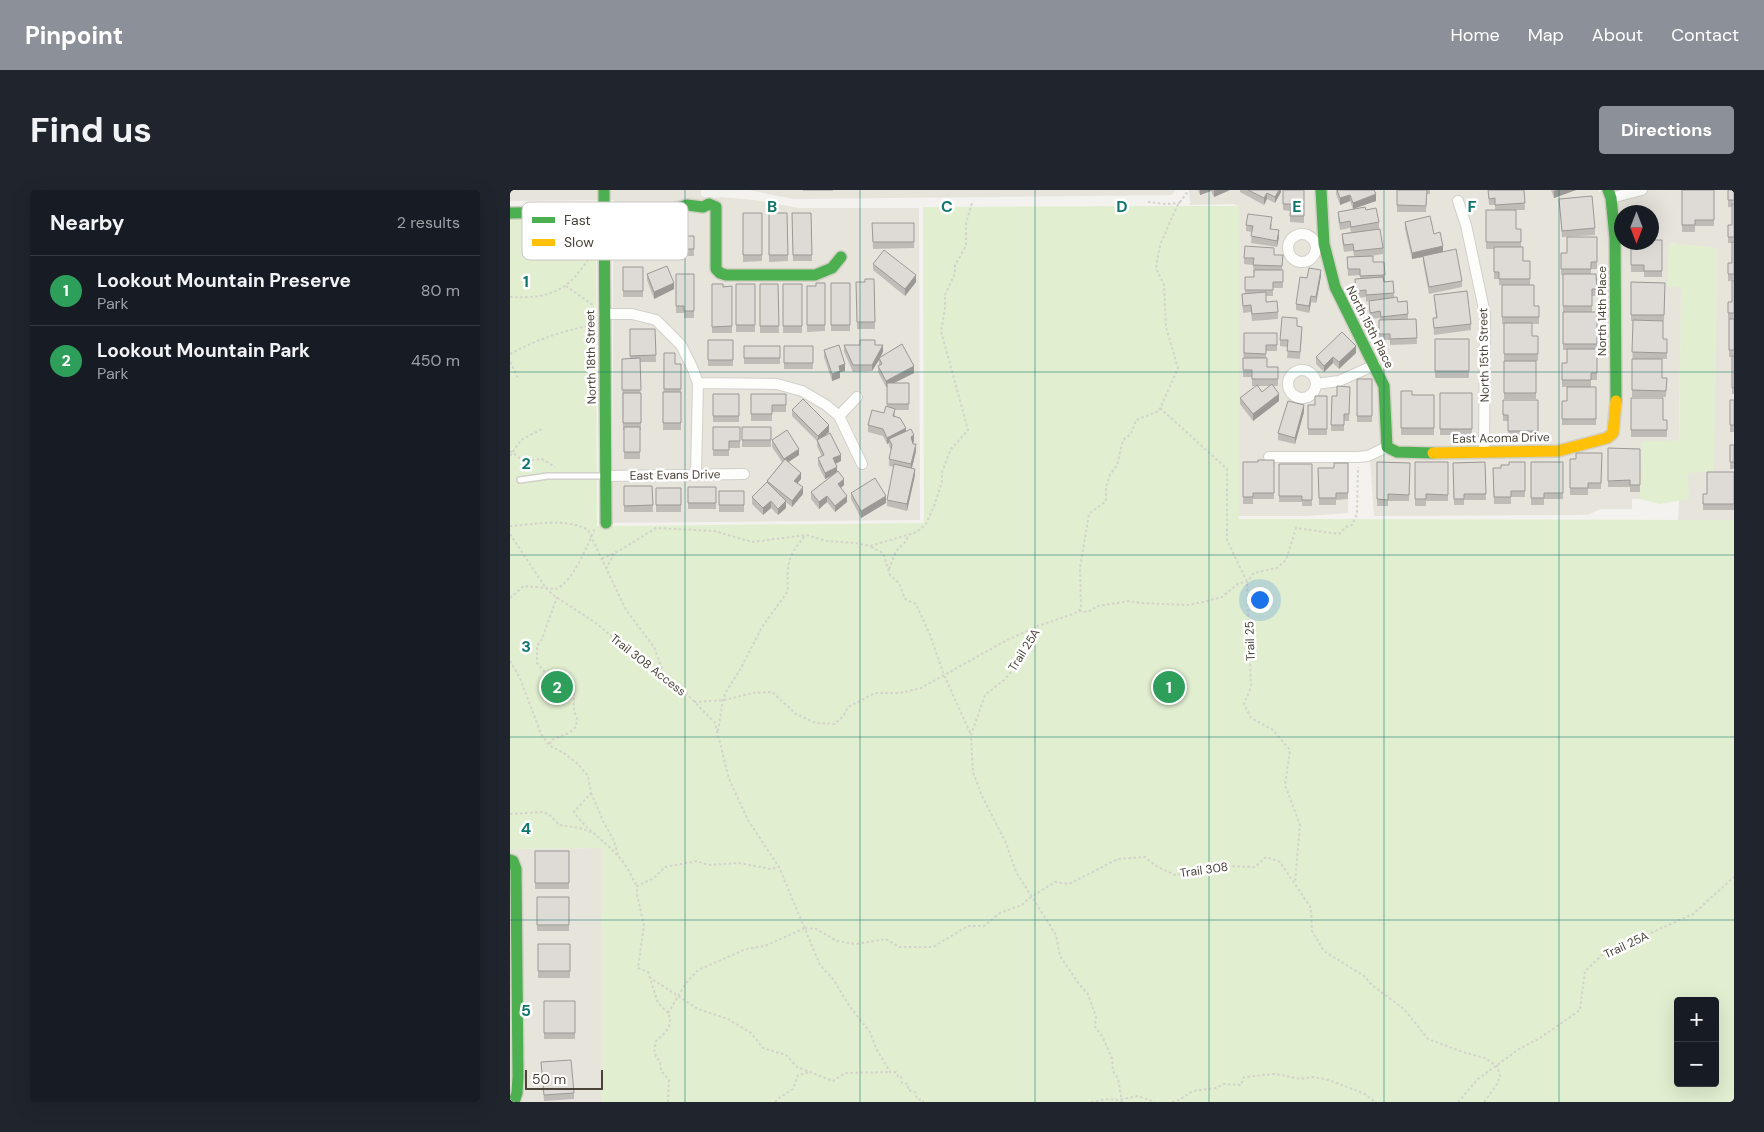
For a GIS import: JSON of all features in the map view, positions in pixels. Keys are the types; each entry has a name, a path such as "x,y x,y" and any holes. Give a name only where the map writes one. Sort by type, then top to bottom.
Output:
{"street":[{"name":"North 15th Place","path":"1321,190 1320,244 1335,287 1384,386 1387,447"},
{"path":"1609,194 1642,190"},
{"name":"North 14th Place","path":"1609,194 1615,238 1616,272 1616,410 1613,433"},
{"name":"North 15th Street","path":"1458,201 1466,225 1485,314 1484,452"},
{"path":"688,205 703,207 709,204 716,207 716,269 720,273 726,275 815,275 832,268 841,257"},
{"name":"North 18th Street","path":"604,260 606,522"},
{"path":"604,314 632,314 656,320 681,346 698,383 696,474"},
{"path":"1316,384 1339,381 1375,365"},
{"path":"698,383 777,384 802,390 826,405 839,416 862,464"},
{"path":"839,416 857,397"},
{"name":"East Acoma Drive","path":"1387,447 1397,452 1409,453 1558,451 1607,438 1613,433"},
{"path":"1269,457 1358,457 1368,456 1387,447"},
{"name":"East Evans Drive","path":"606,476 744,474"},
{"path":"512,860 516,868 514,986 518,1077 517,1093 514,1102"}],"lane":[{"path":"520,480 548,476 606,476"}],"path":[{"path":"1079,611 1081,608 1079,581 1081,552 1089,514 1106,501 1106,487 1110,475 1117,465 1124,440 1131,434 1136,420 1159,411 1178,368 1166,328 1164,285 1156,268 1160,245 1180,203 1189,190"},
{"path":"1148,202 1180,203"},
{"path":"510,297 532,298 547,295 566,286 588,260"},
{"path":"566,286 594,306"},
{"path":"510,354 544,338 594,325"},
{"path":"510,363 518,378"},
{"name":"Trail 25","path":"1160,408 1226,469 1227,540 1247,582 1251,687 1244,704 1251,718 1274,730 1290,750 1285,785 1300,825 1295,883"},
{"path":"510,456 521,440 542,429"},
{"path":"510,451 524,460 542,459 553,467 561,468"},
{"name":"Trail 25A","path":"1122,1101 1118,1078 1113,1071 1112,1058 1102,1036 1094,1027 1096,1018 1088,994 1060,956 1056,934 1016,872 1006,843 976,780 971,735 985,695 1004,680 1017,665 1030,636 1038,626 1079,611 1088,612 1098,606 1130,601 1188,605 1222,597 1239,583 1247,582 1254,573 1277,568 1286,560 1296,528 1339,534 1346,527 1352,525 1357,514 1358,457"},
{"path":"510,598 524,586 556,589 566,582 592,537 594,528 606,522"},
{"path":"510,526 580,525 588,530 626,610 654,647 665,677"},
{"name":"Trail 308 Access","path":"510,534 545,587 596,622 645,665 682,688 715,724 730,779 748,820 779,867 820,965 833,979 850,1007 870,1032 876,1048 890,1072"},
{"path":"890,569 896,551 910,534"},
{"path":"717,733 722,700 762,627 788,591 787,574 789,559 796,546 806,535"},
{"path":"870,546 883,553 890,569 890,574 899,583 905,599 916,604 930,635 944,675 971,735"},
{"path":"606,569 614,553"},
{"path":"550,746 551,740 569,733 576,727 577,718 574,711 574,691 555,674 544,672 537,663 536,646 542,640 557,597"},
{"path":"694,702 722,700 752,693 772,692 796,714 816,724 835,724 844,715 848,707 875,693 900,693 920,688 1007,640 1038,626"},
{"path":"510,661 520,678 541,734 550,746 564,753 588,776 591,793 614,841 618,856"},
{"path":"591,793 574,812 582,824 595,833 618,856 637,886 636,895 644,925 638,968 648,972 658,1004 668,1013 670,1018 668,1030 656,1041 654,1053 655,1057 660,1061 661,1070 669,1080 668,1102"},
{"path":"510,814 542,812 549,814 559,825 580,828 595,833"},
{"name":"Trail 308","path":"805,928 816,929 837,941 856,944 886,939 899,947 933,947 968,926 984,926 1000,913 1022,905 1055,882 1069,884 1118,859 1145,857 1156,866 1176,875 1226,866 1255,867 1266,857 1280,862 1311,908 1312,932 1324,951 1364,976 1373,986 1404,1009 1428,1038 1463,1052 1485,1058 1497,1066"},
{"path":"637,886 654,878 665,867 697,861 708,865 739,863 770,869 779,867"},
{"name":"Trail 25A","path":"1458,1102 1478,1080 1519,1049 1540,1038 1580,1010 1585,971 1602,955 1693,914 1734,877"},
{"path":"668,1013 686,983 698,970 746,949 765,946 805,928"},
{"path":"649,977 698,1009 728,1019 751,1033 763,1048 786,1055 797,1067 833,1081 845,1073 896,1072 898,1077 901,1077 902,1083 908,1084 908,1090 915,1092 917,1099 923,1100 923,1102"},
{"path":"1484,1102 1498,1083 1500,1075 1497,1066"},
{"path":"775,1102 793,1089 798,1075 810,1072"},
{"path":"1172,1102 1193,1091 1216,1088 1224,1084 1241,1084 1244,1077 1276,1074 1300,1080 1312,1077 1329,1080 1365,1094 1375,1102"},
{"path":"1091,1102 1122,1101 1138,1096 1155,1102"}],"shaded area":[{"path":"510,190 701,190 701,195 707,199 721,197 755,200 799,208 919,208 920,520 613,523 613,260 688,260 688,202 614,202 614,200 510,201"},
{"path":"749,190 1175,190 1172,195 793,199"},
{"path":"1189,190 1598,190 1599,192 1606,190 1734,190 1734,520 1678,520 1681,467 1715,248 1669,243 1681,288 1679,441 1642,442 1640,499 1632,499 1632,509 1601,509 1587,515 1374,516 1370,461 1349,462 1348,513 1307,516 1239,516 1239,206 1233,204 1190,205"},
{"path":"601,848 601,1102 510,1102 510,849"}],"green space":[{"path":"1239,206 1239,519 1734,520 1734,1102 601,1102 601,848 510,849 510,219 522,219 522,260 596,260 597,526 924,523 923,207"},
{"path":"1669,243 1718,248 1714,471 1688,473 1689,499 1659,504 1640,499 1642,442 1679,440 1681,288 1667,286"}],"building":[{"path":"1248,190 1279,190 1275,197 1267,193 1264,198"},
{"path":"1283,190 1304,190 1304,216 1290,216 1291,204 1283,204"},
{"path":"1337,190 1374,190 1376,194 1353,203 1350,195 1340,198"},
{"path":"1397,190 1427,190 1426,206 1397,205"},
{"path":"1488,190 1524,190 1525,203 1495,205 1495,198 1489,199"},
{"path":"1682,190 1714,190 1714,220 1695,220 1695,225 1682,225"},
{"path":"1728,190 1734,190 1734,200 1728,200"},
{"path":"1592,196 1595,228 1562,231 1559,199"},
{"path":"1732,204 1734,204 1734,237 1728,237 1728,225 1732,225"},
{"path":"1365,207 1366,210 1376,208 1379,222 1351,227 1350,221 1340,223 1338,212"},
{"path":"1486,210 1516,210 1516,229 1521,229 1521,242 1486,242"},
{"path":"743,213 762,213 762,255 743,255"},
{"path":"769,213 787,213 788,255 769,255"},
{"path":"792,213 811,213 812,255 793,255"},
{"path":"1248,214 1272,217 1270,229 1279,230 1277,241 1251,236 1253,226 1246,225"},
{"path":"1430,216 1434,234 1440,232 1443,246 1412,253 1405,222"},
{"path":"872,223 914,223 914,242 873,242"},
{"path":"1380,229 1383,248 1354,251 1353,244 1344,245 1342,234"},
{"path":"688,236 694,236 694,249 688,249"},
{"path":"1567,237 1597,237 1597,262 1591,262 1591,269 1561,269 1561,253 1567,253"},
{"path":"1659,240 1662,240 1662,271 1644,271 1644,265 1631,265 1631,250 1659,250"},
{"path":"1732,242 1734,242 1734,274 1728,274 1728,263 1732,263"},
{"path":"1245,246 1274,248 1274,255 1283,255 1282,266 1253,265 1254,258 1244,258"},
{"path":"1494,247 1523,247 1523,261 1530,261 1530,279 1499,279 1499,272 1494,272"},
{"path":"1456,249 1462,281 1429,287 1423,256"},
{"path":"884,250 916,275 905,289 873,264"},
{"path":"1373,256 1373,262 1384,262 1385,275 1360,276 1360,269 1348,269 1347,257"},
{"path":"667,266 674,283 654,292 647,274"},
{"path":"623,267 643,267 643,291 623,291"},
{"path":"1309,268 1321,270 1316,297 1311,296 1309,306 1296,304 1300,277 1307,278"},
{"path":"1254,270 1283,270 1283,282 1273,282 1273,290 1245,290 1245,277 1254,277"},
{"path":"676,274 694,274 694,311 684,311 684,306 676,306"},
{"path":"1563,274 1596,274 1597,289 1592,289 1592,306 1563,306"},
{"path":"1383,277 1384,282 1393,281 1394,293 1366,295 1366,290 1356,291 1355,279"},
{"path":"865,279 874,279 875,322 857,322 856,282 865,282"},
{"path":"1732,281 1734,281 1734,313 1728,313 1728,302 1732,302"},
{"path":"1631,282 1665,283 1664,315 1631,315"},
{"path":"816,283 825,283 825,325 807,325 807,286 816,286"},
{"path":"831,283 850,283 850,325 831,325"},
{"path":"712,284 723,284 723,287 732,286 732,326 712,327"},
{"path":"736,284 755,284 755,325 736,325"},
{"path":"760,284 778,284 779,326 760,326"},
{"path":"783,284 802,284 802,326 783,326"},
{"path":"1502,285 1534,285 1534,306 1539,306 1539,317 1502,317"},
{"path":"1467,291 1471,324 1434,328 1433,318 1437,318 1434,295"},
{"path":"1266,292 1266,302 1277,301 1278,312 1252,314 1251,305 1243,306 1242,294"},
{"path":"1397,297 1398,302 1407,301 1408,314 1381,317 1380,311 1370,313 1369,301"},
{"path":"1563,312 1597,312 1597,344 1563,344"},
{"path":"1282,317 1297,318 1297,326 1302,327 1300,352 1287,351 1288,340 1280,340"},
{"path":"1416,319 1417,338 1390,339 1390,334 1379,334 1379,320"},
{"path":"1729,319 1734,319 1734,350 1729,350"},
{"path":"1633,320 1663,321 1663,339 1667,339 1667,353 1632,352"},
{"path":"1504,323 1532,323 1532,336 1538,336 1538,354 1504,354"},
{"path":"630,329 655,329 656,355 630,356"},
{"path":"1342,332 1356,346 1339,362 1333,357 1324,366 1316,357"},
{"path":"1244,333 1277,333 1277,345 1266,345 1266,354 1244,353"},
{"path":"1435,339 1469,339 1469,371 1435,371"},
{"path":"708,340 733,340 733,360 708,360"},
{"path":"860,340 875,340 875,345 883,345 872,365 853,365 844,345 860,345"},
{"path":"902,344 914,366 886,381 878,366 882,364 879,358"},
{"path":"839,345 845,364 839,366 840,371 832,374 824,350"},
{"path":"744,346 780,346 780,358 744,358"},
{"path":"784,346 813,346 813,363 784,363"},
{"path":"1567,349 1597,349 1597,373 1591,373 1591,380 1562,380 1562,363 1567,363"},
{"path":"664,353 675,353 675,364 681,364 681,389 664,389"},
{"path":"1732,356 1734,356 1734,388 1732,388"},
{"path":"640,358 641,390 622,390 622,359"},
{"path":"1243,358 1267,358 1267,367 1278,367 1278,379 1252,379 1252,370 1243,370"},
{"path":"1632,359 1662,359 1662,378 1667,378 1666,391 1632,390"},
{"path":"1504,361 1536,361 1536,393 1504,393"},
{"path":"1357,379 1372,379 1372,416 1357,416"},
{"path":"887,383 909,383 909,404 887,404"},
{"path":"1272,384 1279,394 1253,414 1240,398 1257,385 1262,392"},
{"path":"1337,386 1350,387 1349,414 1344,414 1344,425 1331,425 1332,396 1337,396"},
{"path":"1567,387 1596,387 1596,419 1562,419 1562,401 1567,401"},
{"path":"1401,391 1412,391 1412,395 1434,395 1434,428 1401,428"},
{"path":"663,392 681,392 681,423 663,423"},
{"path":"623,393 641,393 641,423 623,423"},
{"path":"1440,393 1472,393 1472,429 1440,429"},
{"path":"713,394 739,394 739,416 713,416"},
{"path":"751,394 786,394 786,405 772,405 772,414 751,414"},
{"path":"1315,396 1327,396 1327,429 1308,429 1308,405 1315,405"},
{"path":"1631,398 1663,398 1663,420 1667,420 1667,430 1631,430"},
{"path":"803,399 829,425 818,436 792,410"},
{"path":"1503,400 1538,400 1538,431 1508,431 1508,415 1503,415"},
{"path":"1730,400 1734,400 1734,425 1730,425"},
{"path":"1288,401 1304,405 1295,438 1278,433"},
{"path":"886,406 895,409 893,416 900,418 906,428 887,438 883,429 868,425 872,410 884,413"},
{"path":"624,427 640,427 640,452 624,452"},
{"path":"713,427 740,427 740,441 729,441 729,450 713,450"},
{"path":"742,427 771,427 771,440 742,440"},
{"path":"911,429 914,435 911,437 913,444 916,444 911,464 889,459 892,445 889,439"},
{"path":"787,430 799,449 784,459 772,440"},
{"path":"830,433 841,455 833,458 837,467 825,473 818,458 824,455 817,440"},
{"path":"1730,445 1734,445 1734,462 1730,462"},
{"path":"1608,448 1640,449 1640,485 1630,485 1630,480 1608,481"},
{"path":"1576,453 1602,453 1601,483 1588,483 1588,488 1570,488 1570,459 1576,459"},
{"path":"785,459 801,473 794,481 803,487 792,501 767,481"},
{"path":"1258,460 1274,460 1274,493 1253,493 1253,497 1243,497 1243,462 1258,462"},
{"path":"1377,462 1410,463 1409,495 1388,494 1388,500 1377,499"},
{"path":"1415,462 1448,462 1448,495 1426,494 1426,499 1415,499"},
{"path":"1485,462 1486,494 1464,494 1464,499 1454,499 1453,463"},
{"path":"1509,462 1525,462 1525,491 1511,491 1511,497 1494,497 1493,468 1509,465"},
{"path":"1531,462 1563,462 1563,493 1544,493 1544,498 1531,498"},
{"path":"1334,463 1348,463 1348,493 1336,493 1336,498 1319,498 1318,468 1334,468"},
{"path":"894,464 915,469 907,504 887,500"},
{"path":"1279,464 1312,464 1312,500 1302,500 1302,496 1279,496"},
{"path":"838,471 844,479 838,484 847,496 835,506 827,496 819,502 811,492"},
{"path":"1707,472 1734,472 1734,504 1703,504 1703,494 1707,494"},
{"path":"875,478 886,496 861,511 851,493"},
{"path":"767,482 786,501 778,509 771,501 763,508 752,497"},
{"path":"624,486 652,486 653,505 624,506"},
{"path":"688,487 716,487 716,503 688,503"},
{"path":"656,488 681,488 681,505 656,505"},
{"path":"719,491 744,491 744,505 719,505"},
{"path":"535,851 569,851 569,883 535,883"},
{"path":"537,897 569,897 569,925 537,925"},
{"path":"538,944 570,944 570,971 538,971"},
{"path":"544,1001 575,1001 575,1033 544,1033"},
{"path":"571,1060 574,1093 544,1095 541,1062"}],"traffic: fast":[{"path":"604,190 604,202"},
{"path":"1321,190 1324,244 1335,287 1384,386 1387,447 1397,452 1433,453"},
{"path":"1608,190 1611,198 1615,238 1616,401"},
{"path":"688,205 703,207 709,204 716,207 716,269 720,273 726,275 815,275 832,268 841,257"},
{"path":"510,213 522,213"},
{"path":"604,260 606,523"},
{"path":"510,860 513,861 516,869 518,1077 517,1093 514,1102"}],"traffic: slow":[{"path":"1433,453 1558,451 1607,438 1613,433 1616,401"}],"place":[{"name":"Lookout Mountain Park","path":"557,687"},
{"name":"Lookout Mountain Preserve","path":"1169,687"}]}
